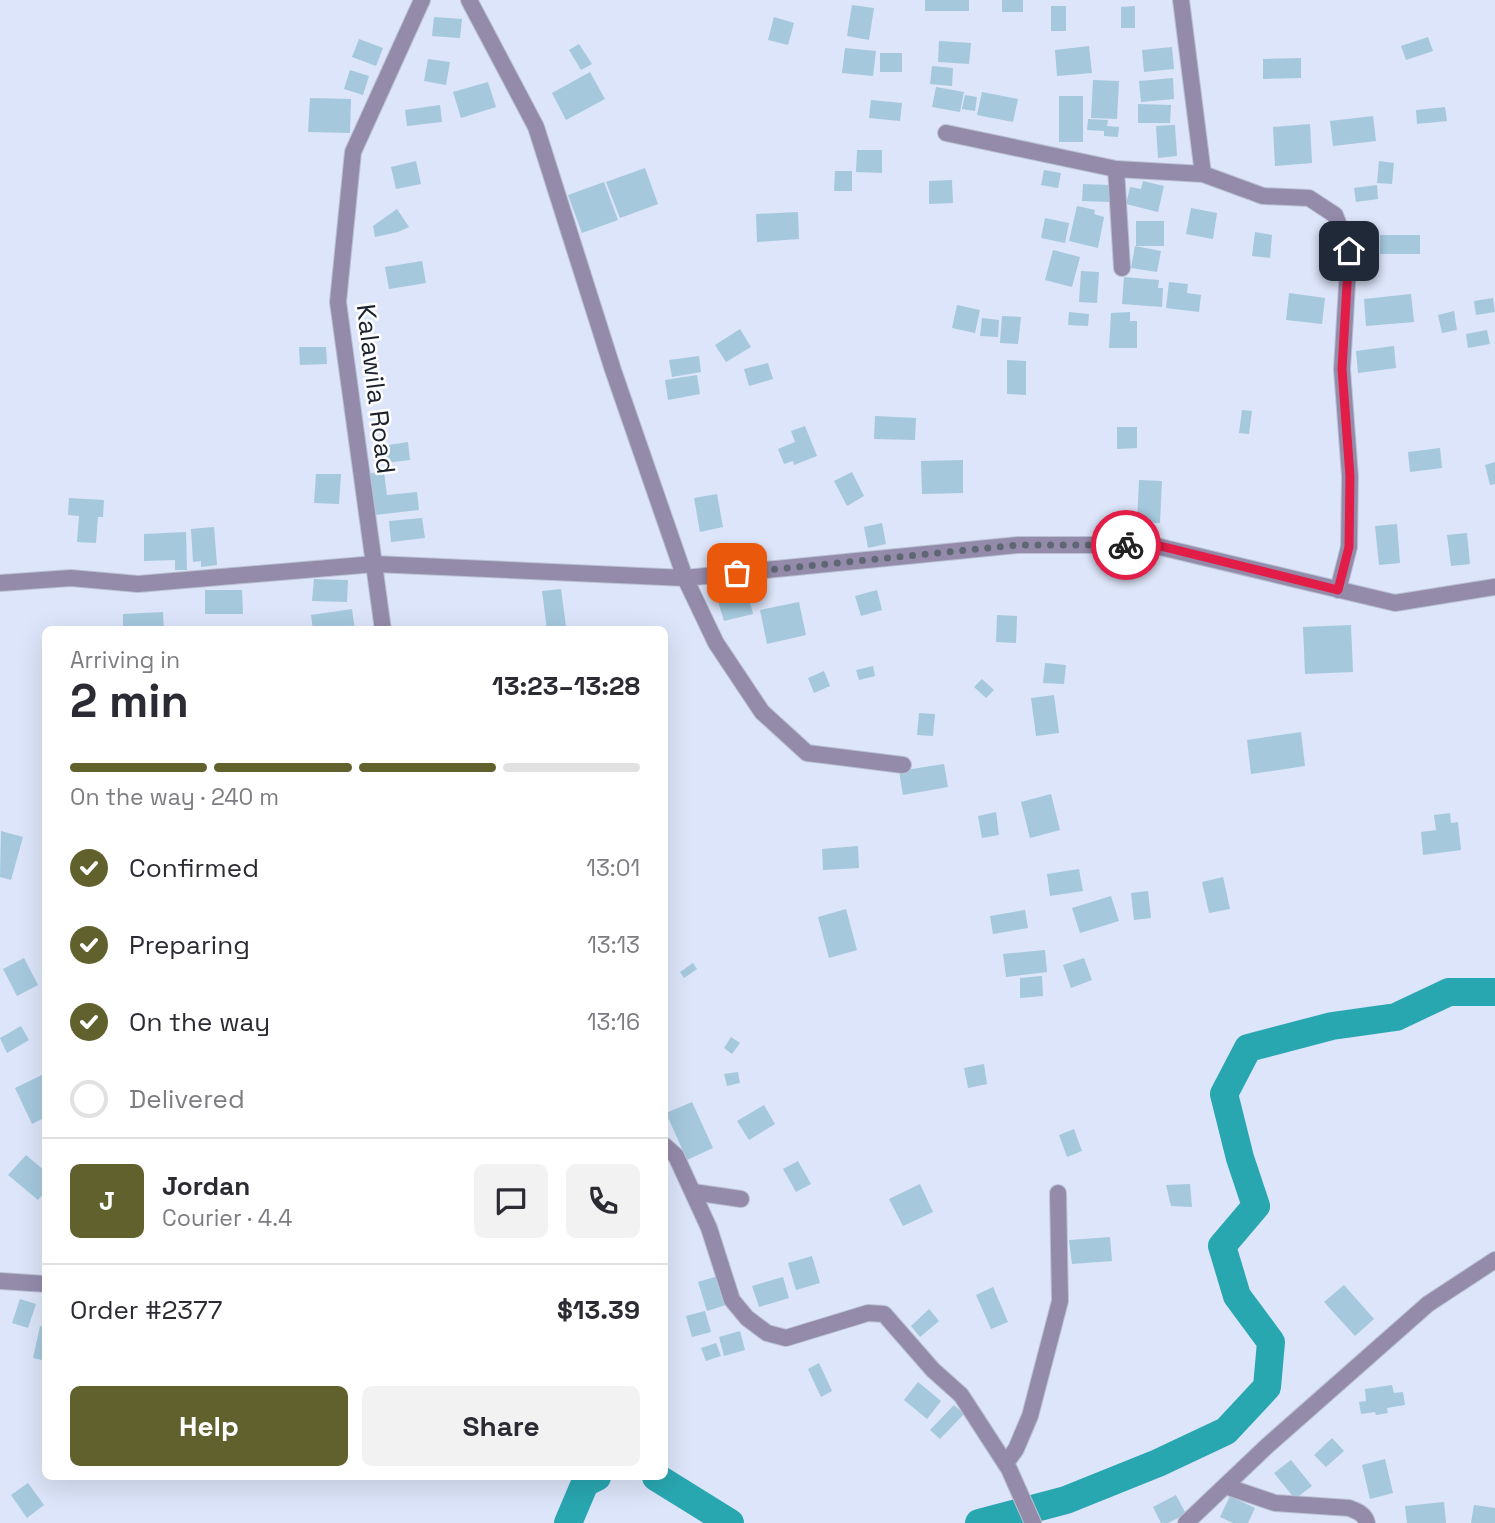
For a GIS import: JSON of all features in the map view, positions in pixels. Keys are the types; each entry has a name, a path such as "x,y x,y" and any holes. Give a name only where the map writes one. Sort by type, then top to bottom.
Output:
{"street":[{"name":"Kalawila Road","path":"383,626 338,302 353,152 422,0"},
{"path":"469,0 536,127 613,370 685,578 716,643 762,712 807,753 903,765"},
{"path":"1181,0 1203,174"},
{"path":"946,134 1116,169 1203,174 1263,195 1309,198 1335,215 1349,251 1342,369 1350,476 1349,547 1338,590"},
{"path":"1116,169 1122,268"},
{"path":"0,583 71,578 138,584 375,564 685,578 1018,545 1152,544 1395,603 1495,587"},
{"path":"668,1149 676,1156 709,1228 732,1300 747,1318 767,1333 786,1338 868,1313 884,1314 933,1370 961,1395 1008,1466 1033,1523"},
{"path":"693,1192 741,1199"},
{"path":"1008,1466 1030,1416 1060,1301 1058,1193"},
{"path":"1186,1523 1267,1446 1428,1304 1495,1260"},
{"path":"0,1281 42,1284"},
{"path":"1225,1486 1275,1503 1349,1508 1366,1518 1367,1523"}],"building":[{"path":"925,0 969,0 969,11 925,11"},
{"path":"1002,0 1023,0 1023,12 1002,12"},
{"path":"852,5 874,8 869,40 847,36"},
{"path":"1051,6 1066,6 1066,31 1051,31"},
{"path":"1135,6 1135,28 1121,28 1121,7"},
{"path":"434,17 462,19 460,38 432,36"},
{"path":"774,17 794,23 788,45 768,40"},
{"path":"1428,37 1433,51 1406,60 1401,46"},
{"path":"359,39 383,48 376,66 352,57"},
{"path":"939,41 971,43 969,64 938,62"},
{"path":"579,44 592,64 581,70 569,50"},
{"path":"1089,46 1092,73 1057,76 1055,50"},
{"path":"1172,47 1174,69 1144,72 1142,50"},
{"path":"845,48 876,51 873,76 842,73"},
{"path":"880,53 902,53 902,72 880,72"},
{"path":"1301,58 1301,78 1263,79 1263,59"},
{"path":"428,59 450,62 446,85 424,81"},
{"path":"932,66 953,68 952,86 930,84"},
{"path":"350,70 369,76 363,95 344,89"},
{"path":"590,72 605,99 566,120 552,93"},
{"path":"1173,78 1174,99 1141,102 1139,81"},
{"path":"1093,80 1119,81 1117,119 1091,118"},
{"path":"488,82 496,107 461,118 453,92"},
{"path":"936,87 964,92 960,112 932,107"},
{"path":"982,92 1018,99 1013,122 977,115"},
{"path":"965,95 977,97 975,111 962,109"},
{"path":"1059,96 1083,96 1083,142 1059,142"},
{"path":"310,98 351,99 350,133 308,132"},
{"path":"871,100 902,103 900,121 869,118"},
{"path":"1138,104 1171,105 1170,123 1138,123"},
{"path":"440,105 442,122 407,126 405,110"},
{"path":"1445,107 1447,121 1417,124 1416,110"},
{"path":"1373,116 1376,141 1333,146 1330,121"},
{"path":"1088,119 1108,120 1107,126 1119,127 1118,137 1104,136 1104,131 1087,130"},
{"path":"1310,124 1312,163 1275,166 1273,127"},
{"path":"1175,125 1177,156 1158,158 1156,126"},
{"path":"857,150 882,150 882,173 856,172"},
{"path":"416,161 421,184 396,189 391,167"},
{"path":"1379,161 1394,163 1392,184 1377,183"},
{"path":"645,168 658,204 620,218 606,182"},
{"path":"1044,170 1061,173 1058,188 1041,185"},
{"path":"835,171 852,171 852,191 834,191"},
{"path":"952,180 953,203 929,204 929,181"},
{"path":"1143,181 1164,186 1158,212 1126,204 1130,187 1141,189"},
{"path":"604,182 618,220 582,233 568,195"},
{"path":"1083,184 1110,185 1110,202 1082,201"},
{"path":"1377,185 1378,199 1356,202 1354,188"},
{"path":"1077,206 1095,210 1094,214 1104,217 1098,248 1069,241"},
{"path":"1191,208 1217,213 1213,239 1186,234"},
{"path":"397,209 409,227 375,237 373,226"},
{"path":"798,212 799,239 757,242 756,214"},
{"path":"1045,218 1069,223 1065,243 1041,238"},
{"path":"1136,221 1164,221 1164,246 1136,246"},
{"path":"1255,232 1272,235 1270,258 1252,256"},
{"path":"1380,235 1420,235 1420,254 1380,254"},
{"path":"1135,246 1161,251 1157,272 1131,268"},
{"path":"1053,250 1080,257 1072,287 1045,280"},
{"path":"422,261 426,283 389,289 385,267"},
{"path":"1081,271 1099,272 1097,303 1079,302"},
{"path":"1124,277 1159,280 1158,288 1163,288 1162,307 1122,304"},
{"path":"1169,282 1188,284 1187,293 1201,295 1199,312 1166,308"},
{"path":"1289,293 1325,298 1322,324 1286,320"},
{"path":"1411,294 1414,322 1366,326 1364,299"},
{"path":"1493,298 1495,312 1476,315 1474,301"},
{"path":"957,305 980,310 975,333 952,328"},
{"path":"1454,311 1457,330 1442,333 1438,315"},
{"path":"1069,312 1089,314 1088,326 1068,325"},
{"path":"1130,312 1130,321 1137,321 1137,348 1109,348 1111,313"},
{"path":"1002,316 1021,317 1018,344 1000,343"},
{"path":"982,318 999,320 998,337 980,336"},
{"path":"740,329 751,347 726,362 715,345"},
{"path":"1487,330 1490,344 1468,348 1466,334"},
{"path":"1394,346 1396,368 1358,373 1356,351"},
{"path":"299,347 326,347 327,364 300,365"},
{"path":"699,356 701,372 672,377 669,360"},
{"path":"1007,360 1026,361 1026,395 1007,394"},
{"path":"768,363 773,379 749,386 744,369"},
{"path":"697,375 700,394 668,400 665,380"},
{"path":"1242,410 1252,411 1249,434 1239,433"},
{"path":"875,416 916,418 915,440 874,439"},
{"path":"805,426 817,456 794,465 793,461 784,464 778,449 795,442 791,431"},
{"path":"1117,427 1137,427 1137,448 1117,449"},
{"path":"408,442 410,460 384,463 382,446"},
{"path":"1440,448 1442,468 1410,472 1408,452"},
{"path":"963,460 963,493 922,494 921,461"},
{"path":"1495,462 1495,484 1490,485 1485,465"},
{"path":"384,472 387,495 417,492 419,510 375,515 370,473"},
{"path":"852,472 864,496 847,506 834,481"},
{"path":"316,474 341,474 339,504 314,503"},
{"path":"1139,480 1162,481 1160,523 1137,522"},
{"path":"717,494 723,527 700,532 694,498"},
{"path":"69,498 104,500 103,517 98,517 96,543 77,542 79,516 68,515"},
{"path":"422,518 425,538 391,542 389,521"},
{"path":"882,523 886,544 868,548 864,527"},
{"path":"1397,524 1400,563 1379,565 1375,526"},
{"path":"214,527 217,565 201,567 201,561 193,562 191,529"},
{"path":"186,532 187,570 175,570 175,560 144,561 144,534"},
{"path":"1467,533 1470,564 1451,566 1447,535"},
{"path":"314,579 348,580 347,602 312,601"},
{"path":"561,589 566,626 546,626 542,591"},
{"path":"205,590 242,590 243,614 205,614"},
{"path":"747,590 753,614 724,621 717,598"},
{"path":"877,590 882,610 861,616 855,596"},
{"path":"799,602 806,635 767,644 760,610"},
{"path":"352,609 354,626 312,626 311,615"},
{"path":"163,612 164,626 123,626 123,614"},
{"path":"997,615 1017,616 1016,643 996,642"},
{"path":"1351,625 1353,672 1305,674 1303,627"},
{"path":"1045,663 1066,665 1064,684 1043,683"},
{"path":"873,666 875,676 859,680 856,670"},
{"path":"824,671 830,686 814,693 808,678"},
{"path":"982,679 994,690 986,698 974,687"},
{"path":"1054,695 1059,733 1036,736 1031,698"},
{"path":"919,713 935,714 933,736 917,735"},
{"path":"1301,732 1305,766 1251,774 1247,740"},
{"path":"944,764 948,787 903,795 899,771"},
{"path":"1051,794 1060,830 1030,838 1021,802"},
{"path":"996,812 999,835 982,838 978,816"},
{"path":"1450,813 1451,823 1458,822 1461,850 1423,855 1421,832 1436,830 1434,815"},
{"path":"1,831 23,837 11,880 0,877"},
{"path":"858,846 859,868 823,870 822,849"},
{"path":"1079,869 1083,891 1050,896 1047,874"},
{"path":"1223,877 1230,909 1209,913 1202,882"},
{"path":"1148,891 1151,918 1134,920 1131,893"},
{"path":"1111,896 1119,921 1080,933 1072,908"},
{"path":"846,909 857,950 829,958 818,917"},
{"path":"1025,910 1028,928 993,934 990,916"},
{"path":"1045,950 1047,972 1006,977 1003,954"},
{"path":"24,958 38,985 17,996 3,969"},
{"path":"1084,958 1092,980 1071,988 1063,965"},
{"path":"693,963 697,969 684,978 680,972"},
{"path":"1042,976 1043,996 1020,998 1020,978"},
{"path":"21,1026 29,1040 7,1053 0,1038"},
{"path":"731,1037 740,1043 732,1054 724,1048"},
{"path":"984,1064 987,1084 968,1088 964,1068"},
{"path":"738,1072 740,1083 727,1086 724,1074"},
{"path":"42,1075 42,1119 32,1124 15,1088"},
{"path":"692,1102 713,1148 687,1160 668,1112"},
{"path":"764,1105 775,1124 749,1140 737,1121"},
{"path":"1074,1129 1082,1151 1067,1157 1059,1135"},
{"path":"26,1155 42,1169 42,1196 38,1200 8,1175"},
{"path":"798,1161 811,1184 796,1192 783,1169"},
{"path":"920,1184 933,1212 903,1226 889,1199"},
{"path":"1190,1184 1192,1207 1171,1206 1166,1185"},
{"path":"1110,1237 1112,1261 1072,1264 1069,1240"},
{"path":"812,1256 820,1283 796,1290 788,1263"},
{"path":"718,1276 726,1305 707,1311 698,1282"},
{"path":"783,1277 789,1298 759,1307 752,1286"},
{"path":"1344,1285 1374,1319 1355,1336 1324,1302"},
{"path":"993,1287 1008,1322 991,1329 976,1295"},
{"path":"20,1299 36,1304 28,1328 12,1323"},
{"path":"929,1309 939,1321 920,1337 911,1326"},
{"path":"705,1311 711,1332 692,1337 686,1316"},
{"path":"40,1326 42,1326 42,1360 33,1358"},
{"path":"740,1331 745,1350 724,1356 719,1337"},
{"path":"716,1343 721,1356 706,1361 701,1348"},
{"path":"819,1363 832,1391 821,1397 808,1369"},
{"path":"918,1382 941,1401 927,1419 904,1400"},
{"path":"1392,1385 1394,1393 1403,1392 1405,1405 1387,1408 1388,1413 1361,1414 1359,1402 1366,1401 1365,1389"},
{"path":"954,1405 964,1414 940,1439 930,1430"},
{"path":"1332,1438 1344,1451 1326,1467 1314,1455"},
{"path":"1385,1459 1393,1493 1370,1499 1362,1465"},
{"path":"1291,1460 1312,1486 1295,1499 1274,1473"},
{"path":"28,1483 44,1505 27,1518 11,1495"},
{"path":"1176,1495 1186,1514 1168,1523 1161,1523 1153,1507"},
{"path":"1230,1496 1255,1508 1248,1523 1233,1523 1220,1517"},
{"path":"1444,1502 1446,1523 1407,1523 1405,1506"},
{"path":"1474,1505 1495,1508 1495,1523 1471,1523"}],"waterway":[{"path":"979,1523 1066,1500 1158,1463 1226,1431 1267,1387 1271,1342 1237,1296 1222,1246 1256,1206 1240,1158 1224,1094 1248,1048 1332,1026 1396,1017 1449,992 1495,992"},
{"path":"568,1523 585,1483 591,1480"},
{"path":"661,1480 730,1523"}],"way so far":[{"path":"737,573 1018,545 1126,545"}],"route":[{"path":"1126,545 1152,544 1338,590 1349,547 1350,476 1342,369 1349,251"}]}
